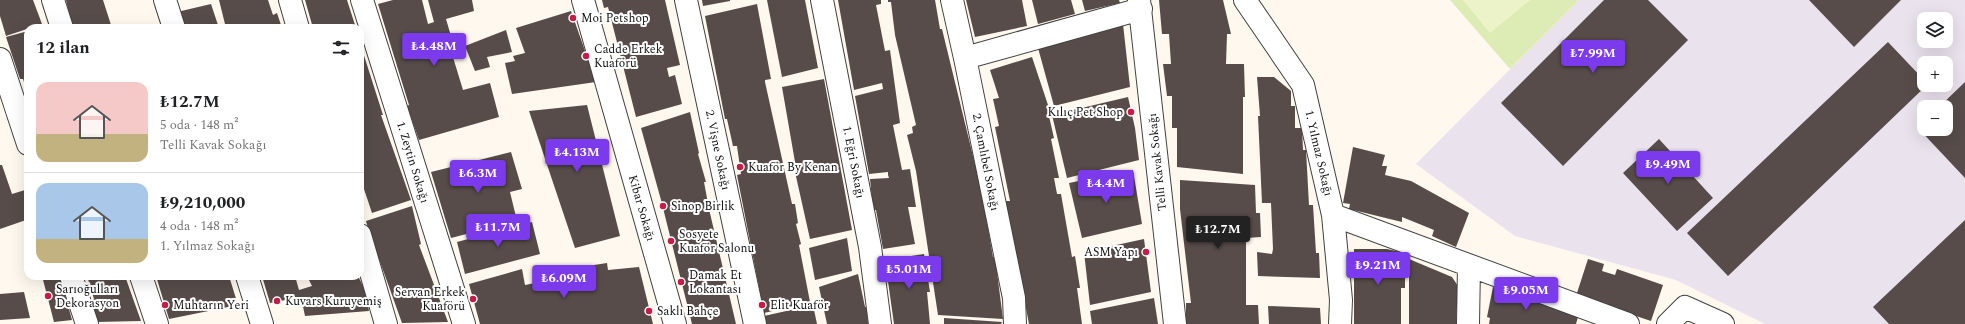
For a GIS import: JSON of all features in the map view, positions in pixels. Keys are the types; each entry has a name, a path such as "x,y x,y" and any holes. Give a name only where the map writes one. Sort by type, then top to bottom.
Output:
{"street":[{"path":"53,0 61,24"},
{"path":"165,0 173,24"},
{"path":"290,0 297,24"},
{"name":"1. Zeytin Sokağı","path":"362,0 464,324"},
{"name":"Kibar Sokağı","path":"583,0 675,324"},
{"name":"2. Vişne Sokağı","path":"686,0 755,324"},
{"name":"1. Eğri Sokağı","path":"822,0 870,247 880,324"},
{"name":"2. Çamlıbel Sokağı","path":"952,0 1014,298 1015,324"},
{"name":"1. Yılmaz Sokağı","path":"1245,0 1303,85 1333,215 1341,300 1340,324"},
{"path":"965,58 1140,4"},
{"name":"Telli Kavak Sokağı","path":"1140,4 1175,324"},
{"path":"0,59 24,132"},
{"path":"1333,215 1469,266 1593,317 1628,324"},
{"path":"364,249 386,324"},
{"path":"1468,324 1469,266"},
{"path":"72,280 87,324"},
{"path":"142,280 157,324"},
{"path":"249,280 262,324"},
{"path":"1668,324 1685,307 1723,324"}],"shaded area":[{"path":"1579,0 1965,0 1965,324 1765,324 1676,280 1515,236 1416,164"}],"green space":[{"path":"1450,0 1579,0 1510,69"},
{"path":"1463,0 1530,0 1490,33"}],"building":[{"path":"0,0 33,0 42,24 24,24 24,30 6,36 0,16"},
{"path":"66,0 103,0 111,24 71,24"},
{"path":"219,0 268,0 273,15 277,13 281,24 225,24"},
{"path":"305,0 347,0 355,24 312,24"},
{"path":"393,0 422,0 428,24 434,22 428,0 472,0 474,11 446,19 456,53 452,54 463,90 490,83 499,117 419,140 407,106 409,105 378,4"},
{"path":"602,0 665,0 680,65 667,68 669,77 675,75 682,104 636,117 608,7 604,8"},
{"path":"702,0 730,0 730,1 703,6"},
{"path":"767,0 805,0 818,68 782,77"},
{"path":"838,0 881,0 881,4 876,5 885,51 890,50 900,123 893,125 902,170 910,169 916,207 908,207 915,244 883,249 876,210 873,210 870,179 889,178 888,172 869,174 855,96 883,89 882,83 854,90"},
{"path":"888,0 935,0 940,29 942,29 982,193 993,257 995,257 1003,319 938,315 916,171 907,135 913,133 912,127 916,125 895,35 891,2 888,2"},
{"path":"966,0 1022,0 1027,26 975,37"},
{"path":"1032,0 1071,0 1075,14 1038,24"},
{"path":"1082,0 1119,0 1120,3 1085,11"},
{"path":"1159,0 1223,0 1231,34 1227,34 1226,64 1244,64 1245,97 1243,97 1243,174 1177,167 1177,128 1172,128 1172,96 1167,96 1163,64 1171,64 1169,34 1162,34"},
{"path":"1604,0 1648,0 1688,40 1563,166 1501,103"},
{"path":"1809,0 1901,0 1854,47"},
{"path":"211,4 218,24 182,24 177,12"},
{"path":"757,4 771,79 765,80 765,82 792,204 795,204 798,223 796,224 801,244 799,245 810,302 764,313 737,175 741,174 737,146 733,146 727,119 725,119 705,16"},
{"path":"571,11 596,82 512,94 505,63 515,61 513,56 525,53 516,28"},
{"path":"1123,24 1130,87 1054,106 1038,48"},
{"path":"506,30 512,52 487,57 490,67 475,71 465,46"},
{"path":"24,32 24,82 23,79 20,79 6,37"},
{"path":"1888,42 1917,73 1917,92 1920,92 1728,276 1687,233"},
{"path":"364,56 383,115 381,115 411,200 372,213 364,189"},
{"path":"1032,57 1050,111 1048,112 1054,138 1051,139 1059,178 1054,178 1057,194 1061,194 1072,257 1075,256 1080,288 1077,288 1082,324 1029,324 1012,234 1010,234 1005,201 1010,201 995,127 999,126 993,99 999,98 990,70"},
{"path":"1257,77 1274,77 1291,91 1291,106 1295,106 1295,128 1302,128 1303,150 1306,150 1309,205 1313,205 1316,253 1319,253 1320,278 1258,276 1257,252 1272,254 1273,249 1271,203 1262,203 1258,116 1260,116"},
{"path":"824,79 852,230 810,239 793,163 795,162 782,87"},
{"path":"1965,82 1965,178 1925,136 1953,136 1953,100 1946,100"},
{"path":"1128,97 1135,128 1139,160 1067,178 1052,115"},
{"path":"587,105 620,236 575,248 529,111"},
{"path":"690,112 698,154 706,182 704,182 709,209 736,324 692,324 661,200 641,128"},
{"path":"1659,139 1713,198 1677,231 1623,173"},
{"path":"1353,147 1385,155 1382,166 1387,166 1385,175 1411,181 1469,213 1456,247 1432,236 1434,230 1402,217 1402,222 1349,209 1350,204 1343,203"},
{"path":"511,152 522,189 510,192 517,221 451,238 431,172"},
{"path":"0,165 2,165 12,194 24,190 24,221 0,229"},
{"path":"1133,170 1142,224 1082,238 1069,183"},
{"path":"1180,180 1255,185 1256,213 1260,213 1261,237 1246,238 1246,305 1258,305 1259,324 1186,324 1186,303 1191,303 1180,209"},
{"path":"412,206 421,244 419,245 448,322 402,323 379,259 377,260 366,221"},
{"path":"1965,220 1965,324 1889,324 1873,307"},
{"path":"532,222 540,254 465,274 457,242"},
{"path":"847,238 852,271 815,280 809,248"},
{"path":"1144,239 1151,292 1090,305 1084,252"},
{"path":"1354,249 1387,249 1405,253 1405,288 1401,288 1401,324 1354,324"},
{"path":"924,254 930,292 927,292 930,324 894,324 885,260"},
{"path":"1409,259 1452,277 1458,286 1456,324 1409,324"},
{"path":"1588,259 1604,264 1602,271 1615,275 1617,269 1663,285 1651,321 1576,296"},
{"path":"607,263 608,270 639,267 653,324 480,324 469,284 522,269 525,285 560,277 582,274 581,267"},
{"path":"858,274 865,307 867,307 868,324 827,324 819,287"},
{"path":"43,280 61,280 72,320 54,322"},
{"path":"88,280 126,280 141,321 96,322 91,300 94,299"},
{"path":"157,280 230,280 238,305 169,319"},
{"path":"263,280 296,280 299,290 312,286 309,280 360,280 366,292 369,311 305,316 301,297 270,303"},
{"path":"1493,287 1579,313 1576,324 1489,324 1490,318 1487,317"},
{"path":"24,292 30,318 0,320 0,294"},
{"path":"1154,298 1158,324 1092,324 1090,311"},
{"path":"813,305 817,324 765,324 764,316"},
{"path":"1268,306 1320,308 1321,324 1269,324"},
{"path":"944,318 1002,322 1001,324 944,324"}],"place":[{"name":"Moi Petshop","path":"573,18"},
{"name":"Cadde Erkek Kuaförü","path":"586,56"},
{"name":"Kılıç Pet Shop","path":"1131,112"},
{"name":"Kuaför By Kenan","path":"740,167"},
{"name":"Sinop Birlik","path":"663,206"},
{"name":"Sosyete Kuaför Salonu","path":"671,241"},
{"name":"ASM Yapı","path":"1146,252"},
{"name":"Damak Et Lokantası","path":"681,282"},
{"name":"Sarıoğulları Dekorasyon","path":"48,296"},
{"name":"Servan Erkek Kuaförü","path":"473,299"},
{"name":"Kuvars Kuruyemiş","path":"277,301"},
{"name":"Muhtarın Yeri","path":"165,305"},
{"name":"Elit Kuaför","path":"762,305"},
{"name":"Saklı Bahçe","path":"649,311"}]}
